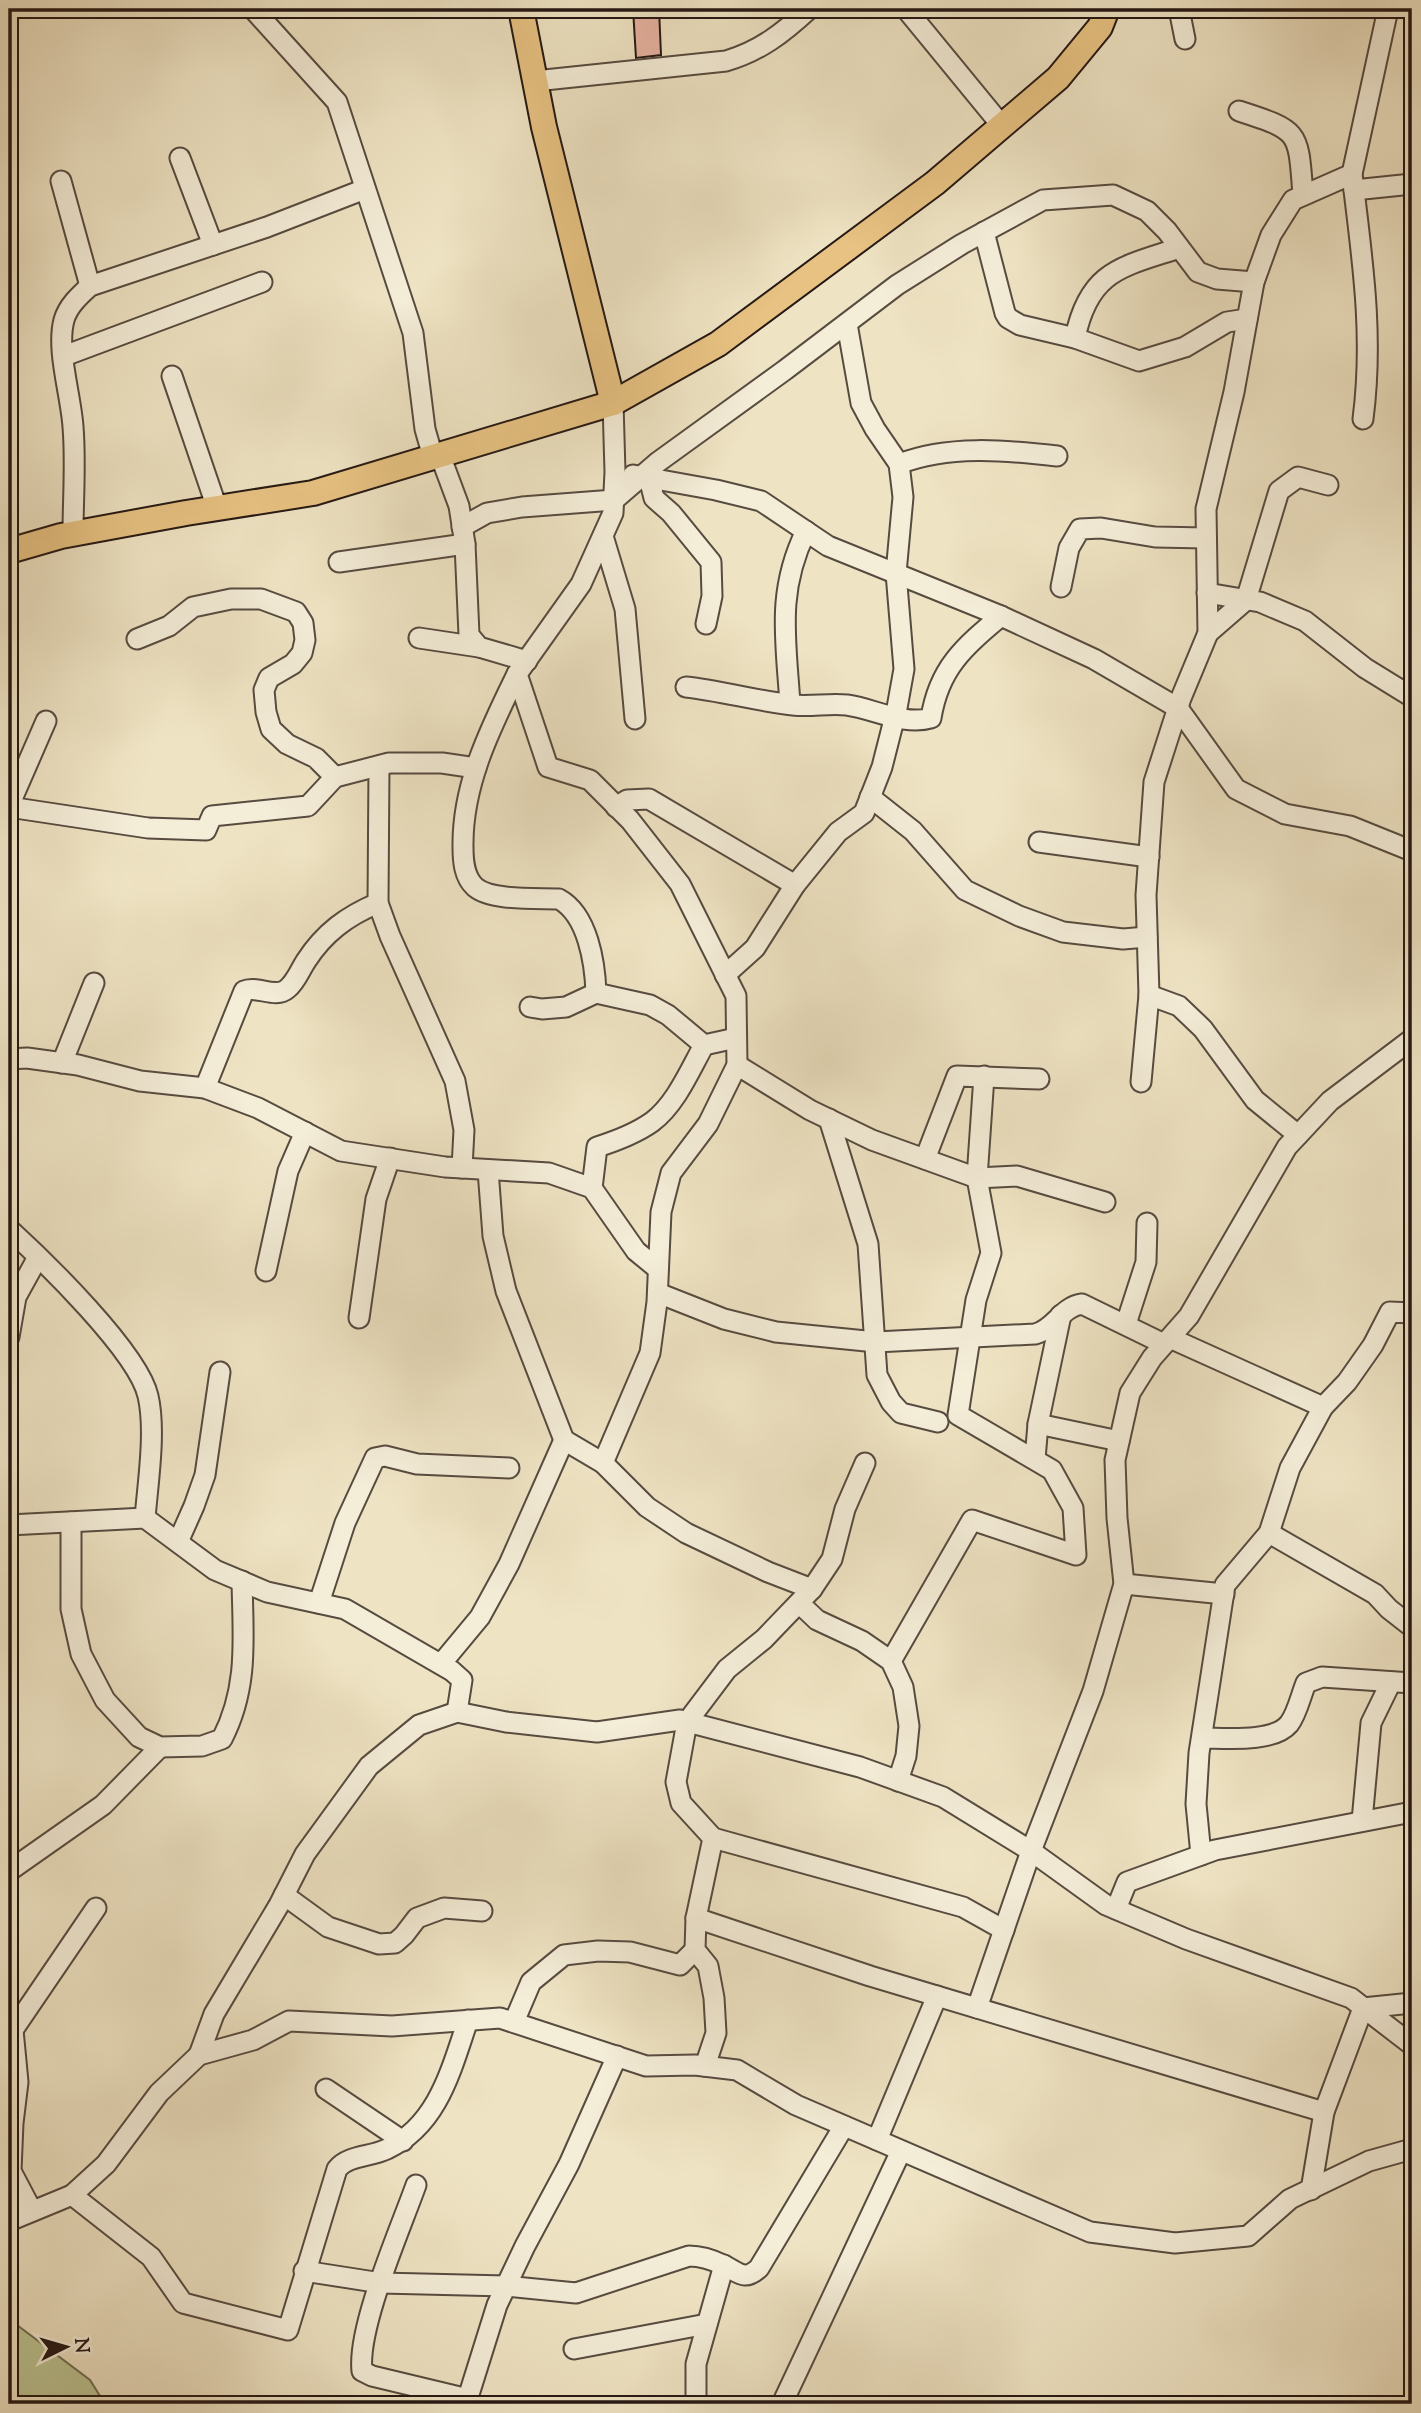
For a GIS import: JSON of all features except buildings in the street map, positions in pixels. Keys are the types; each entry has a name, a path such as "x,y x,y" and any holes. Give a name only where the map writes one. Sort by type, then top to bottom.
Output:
{"main road":[{"path":"521,9 544,127 613,403"},
{"path":"9,551 73,534 313,493 613,403 718,344 935,183 1058,78 1100,27 1107,9"}],"street":[{"path":"253,9 337,102 413,333 425,429 459,506 469,635 479,647"},
{"path":"535,81 726,61 749,54 781,35 808,9"},
{"path":"906,9 1002,126"},
{"path":"1179,9 1185,40"},
{"path":"1363,419 1369,346 1363,258 1353,182 1388,9"},
{"path":"1239,111 1280,125 1292,136 1300,153 1303,195"},
{"path":"180,158 213,245"},
{"path":"61,181 90,286"},
{"path":"1141,1082 1149,995 1146,895 1154,782 1178,708 1208,633 1206,509 1234,392 1254,282 1270,235 1293,200 1353,182 1412,184"},
{"path":"73,534 73,427 64,356 63,323 68,310 90,286 267,227 366,189"},
{"path":"339,562 463,536 487,513 522,507 614,500 645,477 658,462 897,285 1043,200 1113,195 1147,211 1198,272 1217,279 1254,282"},
{"path":"984,232 1008,318 1020,325 1075,338 1139,361 1185,347 1227,322 1247,319"},
{"path":"1075,338 1091,294 1098,283 1121,268 1180,248"},
{"path":"64,356 262,282"},
{"path":"725,975 755,948 795,885 838,832 864,813 895,717 904,669 896,573 903,497 898,464 861,403 847,324"},
{"path":"172,376 217,508"},
{"path":"596,993 595,963 579,920 568,904 559,899 488,895 474,886 466,874 462,818 476,768 493,723 522,668 581,584 613,513 613,403"},
{"path":"898,464 920,456 999,450 1057,456"},
{"path":"615,472 761,501 828,546 1001,616 1094,659 1178,708 1236,789 1285,814 1350,826 1412,851"},
{"path":"645,477 654,498 671,513 711,562 712,596 706,624"},
{"path":"1208,633 1246,600 1279,491 1298,477 1328,485"},
{"path":"1061,587 1069,548 1080,529 1101,528 1155,537 1206,538"},
{"path":"790,704 784,607 788,578 806,531"},
{"path":"603,536 625,608 635,719"},
{"path":"1207,593 1260,602 1305,621 1365,668 1412,697"},
{"path":"137,639 169,626 194,607 231,599 261,599 296,612 303,623 305,640 302,653 293,664 269,678 264,690 266,712 271,729 288,744 316,758 335,777"},
{"path":"686,687 719,690 752,700 846,705 917,722 931,718 934,697 947,668 967,645 1001,616"},
{"path":"419,638 479,647 522,668 548,767 590,780 630,820 680,884 736,996 737,1065 708,1124 671,1173 661,1212 658,1293 650,1353 604,1463"},
{"path":"46,721 9,806 148,828 206,830 212,816 307,806 335,777 389,763 442,763 476,768"},
{"path":"379,766 378,903 455,1081 464,1130 462,1168"},
{"path":"870,797 914,831 965,890 1019,916 1063,932 1123,939 1147,937"},
{"path":"616,807 628,800 649,799 795,885"},
{"path":"1039,842 1149,858"},
{"path":"205,1088 244,991 249,989 281,993 288,989 332,928 353,914 378,903"},
{"path":"62,1063 94,983"},
{"path":"530,1007 566,1007 596,993 650,1005 668,1015 704,1045"},
{"path":"1149,995 1179,1006 1203,1029 1255,1100 1298,1135"},
{"path":"592,1188 597,1147 625,1138 654,1121 675,1096 704,1045 736,1038"},
{"path":"977,2008 1031,1850 1093,1691 1124,1584 1115,1460 1130,1393 1152,1358 1189,1316 1287,1147 1331,1101 1412,1039"},
{"path":"9,1059 27,1058 62,1063 141,1081 205,1088 258,1108 341,1151 462,1168 549,1173 592,1188 636,1251 658,1269"},
{"path":"737,1065 829,1119 872,1140 977,1178 1017,1176 1105,1202"},
{"path":"925,1159 957,1076 1040,1079"},
{"path":"891,1661 972,1520 1076,1555 1073,1508 1052,1470 958,1415 976,1300 990,1253 977,1178 984,1076"},
{"path":"829,1119 868,1244 877,1375 891,1402 901,1413 938,1422"},
{"path":"266,1271 288,1171 304,1132"},
{"path":"359,1318 376,1199 390,1158"},
{"path":"488,1170 493,1236 506,1291 564,1440 604,1463 647,1507 685,1533 768,1572 806,1596 817,1620 862,1642 891,1661 903,1687 909,1726 906,1756 898,1781"},
{"path":"1126,1324 1146,1262 1147,1223"},
{"path":"9,1229 70,1289 132,1361 148,1395 151,1446 145,1518"},
{"path":"9,1337 16,1297 38,1257"},
{"path":"658,1293 724,1320 776,1332 876,1342 1045,1332 1061,1314 1075,1305 1082,1304 1323,1407"},
{"path":"1202,1855 1196,1804 1202,1738 1225,1585 1269,1533 1290,1468 1323,1407 1347,1382 1367,1354 1390,1312 1412,1313"},
{"path":"1035,1460 1038,1424 1061,1314"},
{"path":"178,1542 205,1475 220,1371"},
{"path":"1038,1424 1119,1441"},
{"path":"441,1664 481,1617 514,1555 564,1440"},
{"path":"319,1603 345,1523 375,1458 385,1456 417,1464 509,1468"},
{"path":"865,1463 845,1509 832,1559 806,1596 764,1639 727,1669 687,1722 676,1782 681,1803 713,1838 963,1907 1004,1930"},
{"path":"9,1525 145,1518 215,1570 267,1592 345,1609 441,1664 462,1680 457,1712"},
{"path":"71,1522 71,1609 81,1654 105,1700 139,1738 160,1747 202,1746 222,1738 234,1717 245,1657 242,1581"},
{"path":"1269,1533 1375,1594 1412,1627"},
{"path":"1124,1584 1224,1594"},
{"path":"1202,1738 1253,1738 1282,1729 1290,1723 1306,1683 1314,1679 1322,1677 1412,1683"},
{"path":"1362,1821 1371,1723 1391,1682"},
{"path":"9,2221 72,2194 106,2164 159,2093 199,2055 215,2014 305,1854 369,1766 419,1725 457,1712 506,1722 597,1731 680,1720 860,1767 943,1797 1031,1850 1106,1905 1186,1939 1351,1998 1412,2045"},
{"path":"9,1871 103,1805 160,1747"},
{"path":"1116,1909 1127,1882 1215,1850 1412,1812"},
{"path":"705,2066 716,2033 714,1998 708,1966 695,1950 696,1918 713,1838"},
{"path":"284,1895 328,1927 379,1944 395,1943 417,1918 444,1908 482,1911"},
{"path":"32,2211 11,2171 18,2082 11,2023 96,1908"},
{"path":"696,1918 937,1996 1324,2112"},
{"path":"514,2022 531,1982 564,1955 598,1951 630,1952 680,1965 695,1950"},
{"path":"877,2140 937,1996"},
{"path":"1363,2008 1412,2003"},
{"path":"1311,2190 1324,2112 1363,2008"},
{"path":"199,2055 253,2040 289,2021 392,2026 500,2018 646,2066 705,2066 737,2070 796,2105 1090,2232 1175,2243 1248,2236 1290,2199 1369,2161 1412,2149"},
{"path":"72,2194 151,2257 183,2303 288,2330 304,2271 339,2166 403,2141 426,2116 444,2091 468,2020"},
{"path":"416,2185 381,2283 362,2347 362,2371 467,2402 497,2305 569,2164 617,2056"},
{"path":"326,2089 403,2141"},
{"path":"304,2271 381,2283 506,2286 576,2293 696,2256 724,2265 745,2276 752,2274 759,2267 844,2126"},
{"path":"782,2404 901,2151"},
{"path":"696,2404 696,2364 724,2265"},
{"path":"574,2349 707,2324"}],"green space":[{"path":"9,2319 90,2380 105,2404 9,2404"}]}
